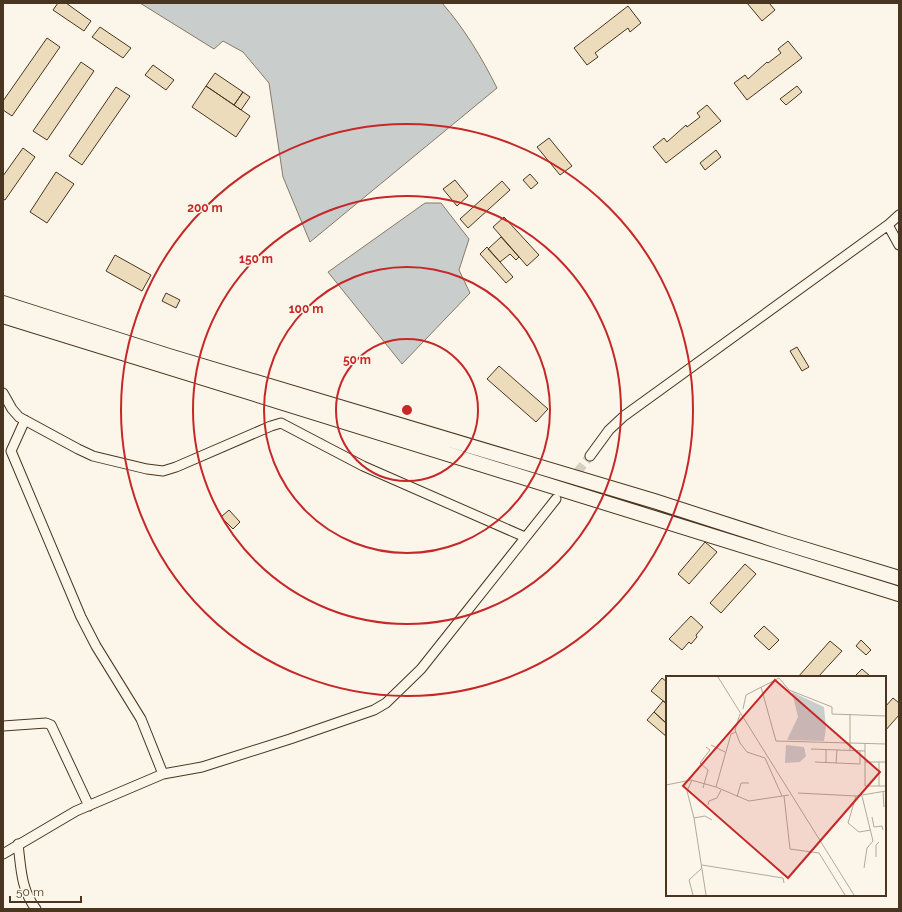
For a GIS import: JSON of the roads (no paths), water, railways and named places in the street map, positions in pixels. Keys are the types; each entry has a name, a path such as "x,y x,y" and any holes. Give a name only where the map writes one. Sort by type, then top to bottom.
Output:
{"highway":[{"path":"3,303 169,356 654,501 899,578"},
{"path":"3,316 899,594"}],"street":[{"path":"590,456 609,430 624,416 888,226 899,215"},
{"path":"888,226 899,245"},
{"path":"3,392 15,413 78,449 93,456 147,469 163,471 176,468 271,426 281,424 363,466 525,537"},
{"path":"25,420 11,451 81,616 96,646 141,719 163,774"},
{"path":"3,854 76,811 163,774 202,767 224,760 374,710 386,703 421,669 556,499"},
{"path":"3,726 46,723 51,725 89,806"},
{"path":"18,844 22,880 30,901 36,909"}],"tunnel":[{"path":"561,493 590,456"}]}
